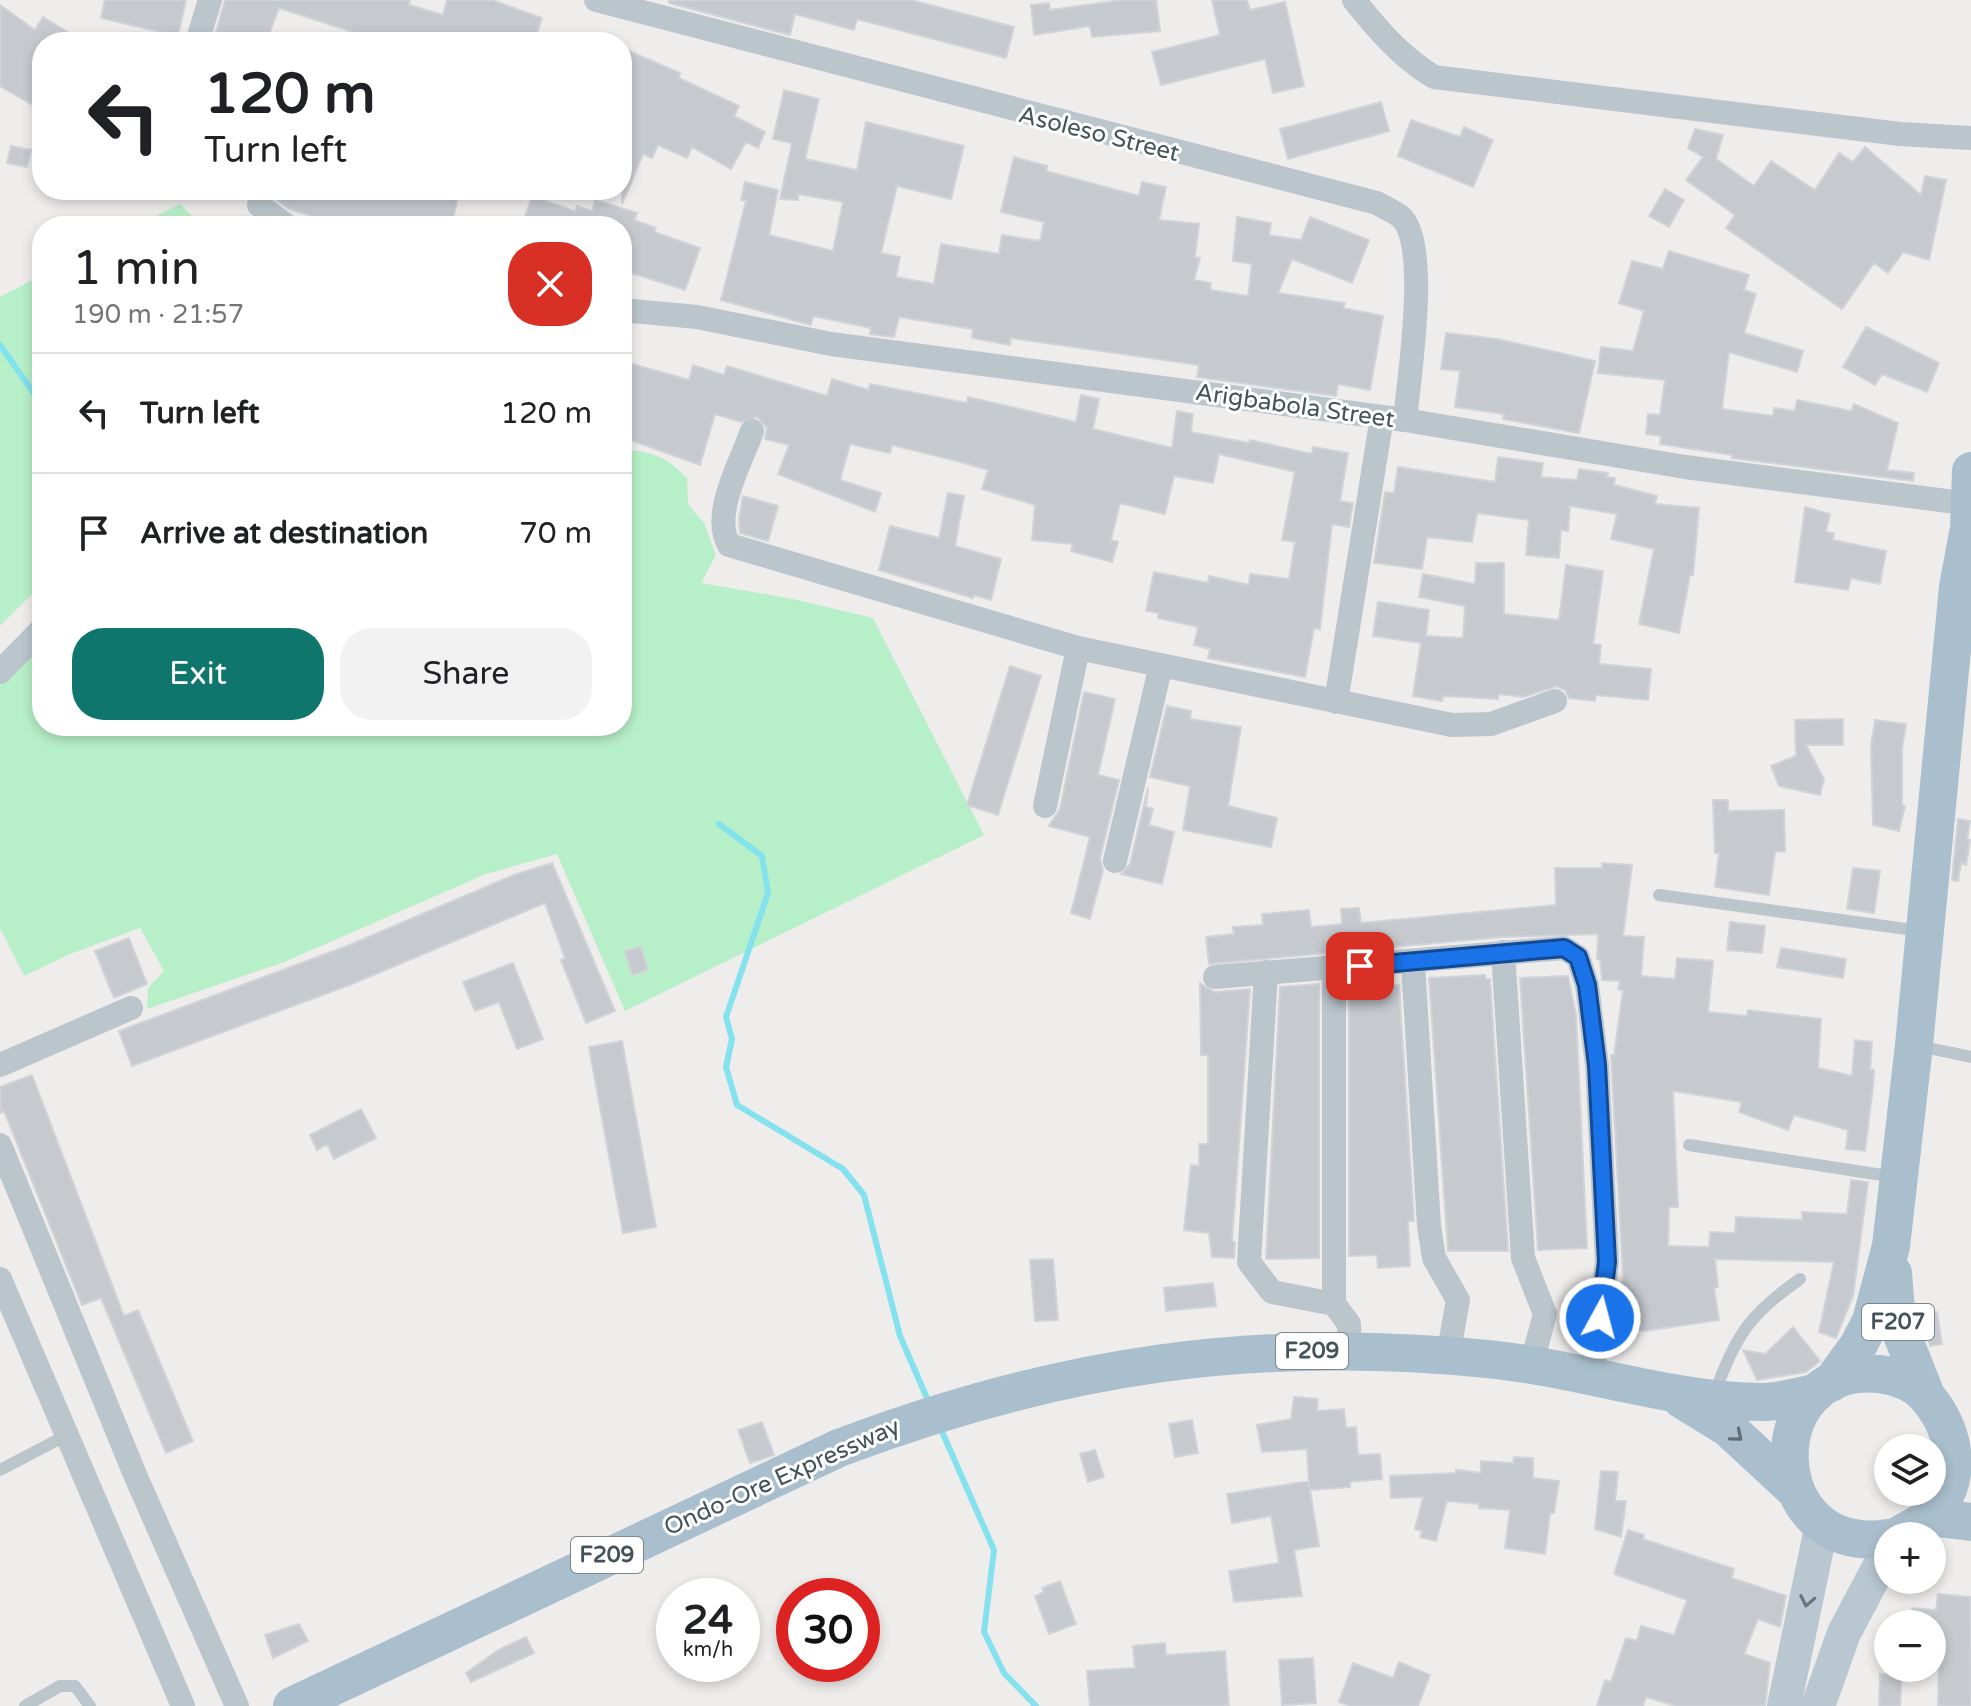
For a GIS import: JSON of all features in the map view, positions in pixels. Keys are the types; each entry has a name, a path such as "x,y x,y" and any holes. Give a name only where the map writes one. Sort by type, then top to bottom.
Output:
{"main road":[{"name":"F207","path":"1824,1388 1871,1321 1891,1246 1914,1045 1923,932 1965,587 1970,507"},
{"name":"F207","path":"1891,1246 1897,1322 1925,1393"},
{"name":"F209","path":"1350,1351 1448,1356 1531,1366 1592,1375 1671,1394 1765,1402 1824,1388 1849,1376 1889,1375 1925,1393"},
{"name":"Ondo-Ore Expressway","path":"292,1706 825,1454 940,1411 1163,1360 1261,1352 1350,1351"},
{"name":"F209","path":"1824,1388 1799,1413 1789,1438 1788,1464 1795,1490 1806,1509 1822,1524 1845,1536 1874,1540"},
{"path":"1917,1522 1942,1500 1961,1449 1925,1393"},
{"name":"F209","path":"1671,1394 1728,1428 1795,1490"},
{"path":"1946,1524 1971,1522"},
{"path":"1784,1706 1822,1524"},
{"path":"1818,1706 1844,1633 1874,1576"}],"street":[{"path":"200,32 210,0"},
{"name":"Asoleso Street","path":"596,0 1377,203 1402,218 1413,241 1416,285 1394,419 1336,702"},
{"path":"1354,0 1387,41 1411,63 1434,77 1900,134 1971,138"},
{"path":"259,205 274,216"},
{"name":"Arigbabola Street","path":"632,311 697,317 831,344 1394,419 1685,467 1970,507"},
{"path":"752,431 723,514 722,533 729,545 1078,648 1452,725 1491,724 1555,701"},
{"path":"0,672 32,639"},
{"path":"1045,806 1078,648"},
{"path":"1115,861 1161,665"},
{"path":"1215,977 1413,963 1564,948 1578,957 1587,985 1597,1065 1607,1262 1592,1375"},
{"path":"1503,952 1523,1258 1545,1314 1531,1366"},
{"path":"1413,963 1429,1226 1434,1258 1458,1300 1448,1356"},
{"path":"1334,968 1334,1304 1349,1324 1350,1351"},
{"path":"1266,972 1249,1262 1272,1292 1334,1304"},
{"path":"0,1065 131,1008"},
{"path":"0,1145 136,1477 237,1706"},
{"path":"0,1279 183,1706"}],"lane":[{"path":"1659,895 1923,932"},
{"path":"1914,1045 1971,1057"},
{"path":"1689,1145 1898,1177"},
{"path":"1712,1398 1731,1349 1755,1312 1800,1279"},
{"path":"0,1470 67,1435"},
{"path":"25,1706 60,1686 75,1686 90,1706"}],"green space":[{"path":"180,204 192,216 157,216"},
{"path":"32,280 32,594 0,626 0,297"},
{"path":"632,450 643,452 672,464 687,478 688,504 704,523 716,555 701,583 793,599 873,618 984,835 625,1011 557,854 486,874 284,962 147,1009 148,988 164,971 140,928 70,954 24,976 0,928 0,683 32,652 32,736 632,736"}],"building":[{"path":"105,0 186,0 179,32 161,32 101,18"},
{"path":"225,0 410,0 409,5 443,15 447,0 492,0 542,18 537,32 353,32 279,8 270,32 216,32"},
{"path":"669,0 911,0 1014,27 1006,58 857,19 854,30 795,14 790,35 669,3"},
{"path":"1122,0 1156,0 1160,31 1092,37 1090,26 1034,35 1031,5 1049,3 1050,10"},
{"path":"1212,0 1247,0 1250,10 1285,2 1304,86 1273,93 1265,59 1161,85 1152,52 1220,35"},
{"path":"0,5 35,30 43,17 68,32 32,32 31,104 0,86"},
{"path":"632,52 680,73 679,78 739,106 734,116 765,132 758,148 746,142 731,169 692,147 687,158 658,145 652,158 643,154 632,180"},
{"path":"784,90 819,99 805,159 857,170 866,122 964,146 951,199 897,186 881,253 900,257 896,277 934,284 941,244 999,254 1002,235 1040,241 1044,222 1001,212 1014,157 1047,166 1046,171 1139,196 1142,182 1166,187 1159,220 1199,224 1195,257 1200,258 1194,280 1211,283 1210,290 1248,296 1252,264 1233,261 1237,217 1271,223 1269,235 1301,240 1310,217 1369,240 1352,283 1292,259 1278,293 1345,303 1343,308 1383,316 1370,390 1338,384 1336,396 1197,377 1199,365 1011,338 1010,345 972,338 973,329 899,317 894,337 876,335 870,334 871,328 813,316 811,325 721,300 746,201 741,200 745,182 778,190 769,235 833,251 843,202 798,194 798,200 780,199 792,143 773,139"},
{"path":"1381,102 1389,131 1288,159 1280,129"},
{"path":"1411,120 1460,137 1464,127 1493,140 1473,187 1398,156"},
{"path":"1695,129 1723,135 1716,159 1754,186 1771,161 1815,190 1839,153 1853,162 1865,147 1921,195 1925,176 1946,180 1929,260 1903,252 1888,273 1874,263 1842,309 1726,228 1735,215 1686,180 1703,157 1688,148"},
{"path":"11,146 31,150 27,167 7,163"},
{"path":"1665,189 1684,200 1669,227 1649,216"},
{"path":"277,200 458,200 454,216 312,216 289,209"},
{"path":"531,200 543,200 575,211 577,206 592,211 595,200 637,213 634,220 656,228 654,232 700,248 685,290 632,273 632,216 525,216"},
{"path":"1669,251 1749,275 1744,290 1756,294 1744,333 1803,351 1797,372 1729,352 1722,409 1773,416 1774,408 1795,411 1797,400 1851,411 1854,404 1898,423 1887,470 1914,473 1913,481 1732,458 1732,455 1660,444 1661,436 1646,434 1648,414 1660,415 1665,380 1598,373 1601,347 1633,351 1644,311 1619,303 1632,261 1663,269"},
{"path":"1866,327 1939,363 1927,392 1882,374 1875,385 1843,367"},
{"path":"1446,333 1497,339 1595,361 1579,433 1503,419 1504,414 1455,407 1460,371 1441,369"},
{"path":"632,364 689,380 693,365 724,375 727,366 827,396 832,379 869,390 870,384 967,403 968,397 1076,422 1081,395 1099,399 1093,429 1172,448 1177,411 1193,414 1191,432 1249,443 1250,440 1312,454 1313,447 1348,453 1340,501 1353,503 1349,527 1332,524 1320,629 1314,628 1305,677 1208,658 1210,649 1194,645 1198,627 1158,618 1159,613 1146,611 1154,572 1208,583 1209,576 1249,585 1250,574 1289,579 1295,542 1282,540 1295,472 1219,454 1213,483 1174,476 1165,514 1120,503 1111,540 1118,542 1112,562 1071,551 1073,544 1032,540 1035,505 982,489 988,470 892,445 890,453 850,444 840,480 881,493 875,512 778,474 789,445 765,439 767,428 757,417 741,422 715,414 700,465 632,441"},
{"path":"1498,457 1543,463 1541,477 1577,480 1579,469 1608,473 1607,477 1615,478 1614,485 1657,496 1655,504 1699,508 1693,575 1690,575 1679,633 1639,624 1654,549 1611,539 1617,514 1570,506 1568,531 1561,530 1559,558 1526,555 1529,520 1477,513 1472,542 1427,537 1422,569 1374,563 1385,492 1394,493 1398,467 1495,482"},
{"path":"948,493 964,496 955,546 1001,559 991,600 974,595 973,598 879,570 890,526 939,538"},
{"path":"743,496 778,506 768,541 740,533"},
{"path":"1805,507 1830,514 1826,532 1834,533 1833,540 1886,551 1880,584 1851,578 1848,590 1795,582"},
{"path":"1476,563 1504,563 1504,614 1559,620 1566,565 1603,571 1593,644 1601,645 1599,664 1651,669 1648,700 1596,695 1595,701 1569,698 1565,690 1557,686 1523,697 1499,694 1498,699 1443,696 1442,701 1413,696 1421,643 1373,636 1378,602 1429,610 1426,636 1463,638 1465,606 1419,597 1423,574 1475,584"},
{"path":"1010,666 1041,676 998,815 967,805"},
{"path":"1084,692 1115,699 1098,775 1119,780 1100,858 1103,870 1090,919 1071,913 1090,837 1049,826 1060,809"},
{"path":"1167,706 1191,711 1190,719 1241,727 1228,806 1277,818 1271,847 1183,830 1190,786 1150,777"},
{"path":"1843,719 1843,745 1806,745 1824,779 1820,795 1779,786 1771,766 1796,756 1795,720"},
{"path":"1875,720 1906,724 1902,748 1902,805 1905,806 1899,831 1873,825 1871,747"},
{"path":"1148,788 1146,807 1153,809 1149,825 1174,832 1162,884 1121,874 1130,864"},
{"path":"1713,800 1728,800 1728,811 1784,810 1785,851 1775,852 1769,895 1715,887 1719,853 1715,853"},
{"path":"1958,819 1970,821 1967,839 1970,840 1966,865 1961,863 1958,881 1952,880"},
{"path":"552,863 615,1011 586,1023 561,960 565,958 545,903 352,984 132,1066 119,1031 347,946 514,875"},
{"path":"1602,863 1632,865 1623,936 1644,937 1641,976 1675,979 1677,958 1713,961 1708,1012 1747,1016 1748,1010 1821,1019 1818,1068 1852,1076 1855,1040 1872,1042 1870,1070 1874,1070 1873,1087 1865,1151 1846,1149 1848,1130 1794,1115 1788,1130 1739,1112 1742,1102 1673,1091 1678,1207 1669,1207 1668,1246 1709,1247 1710,1232 1735,1233 1736,1217 1802,1220 1802,1212 1847,1214 1851,1180 1868,1182 1853,1296 1836,1338 1819,1332 1834,1262 1715,1259 1718,1287 1714,1288 1719,1320 1645,1331 1617,1327 1623,1275 1611,1055 1614,1055 1623,991 1618,989 1620,981 1602,980 1600,959 1597,959 1598,934 1501,937 1209,964 1206,937 1234,934 1233,927 1263,925 1262,914 1309,910 1311,927 1342,924 1341,909 1359,908 1361,923 1556,905 1555,868 1602,868"},
{"path":"1853,868 1880,871 1874,913 1847,909"},
{"path":"1730,922 1765,926 1762,953 1727,950"},
{"path":"129,938 147,984 114,998 95,951"},
{"path":"641,947 648,970 632,975 625,951"},
{"path":"1781,948 1846,959 1843,978 1777,967"},
{"path":"513,963 543,1039 517,1049 499,1002 475,1011 463,982"},
{"path":"1485,975 1486,979 1490,979 1508,1251 1448,1251 1429,978"},
{"path":"1568,976 1576,1015 1587,1248 1538,1250 1520,978"},
{"path":"1200,983 1215,992 1250,989 1232,1242 1235,1242 1234,1258 1212,1257 1209,1233 1184,1230 1191,1165 1199,1166 1199,1144 1208,1144 1208,1055 1201,1055"},
{"path":"1319,984 1319,1258 1266,1259 1280,987"},
{"path":"1349,984 1399,985 1414,1221 1408,1221 1410,1266 1378,1268 1377,1255 1349,1256"},
{"path":"622,1041 656,1227 623,1233 589,1047"},
{"path":"32,1075 124,1316 138,1310 193,1441 166,1453 101,1298 82,1305 4,1111 0,1113 0,1087"},
{"path":"361,1109 376,1138 334,1159 327,1144 317,1150 310,1135"},
{"path":"1053,1259 1058,1320 1035,1321 1030,1260"},
{"path":"1213,1283 1216,1306 1166,1311 1164,1288"},
{"path":"1921,1312 1937,1312 1942,1344 1930,1346"},
{"path":"1793,1327 1820,1361 1806,1372 1757,1380 1743,1350 1765,1354"},
{"path":"1294,1397 1318,1399 1317,1411 1344,1409 1346,1428 1356,1427 1358,1455 1380,1454 1382,1479 1350,1482 1350,1487 1310,1490 1319,1546 1294,1550 1302,1596 1234,1602 1229,1571 1279,1563 1271,1516 1232,1523 1227,1494 1309,1481 1307,1449 1262,1452 1257,1425 1291,1419"},
{"path":"1192,1420 1198,1453 1175,1457 1169,1424"},
{"path":"762,1422 774,1455 750,1463 738,1430"},
{"path":"1095,1450 1104,1477 1088,1482 1080,1454"},
{"path":"1514,1457 1533,1458 1533,1478 1559,1481 1554,1513 1550,1513 1545,1554 1505,1548 1510,1510 1479,1508 1479,1504 1447,1501 1436,1541 1420,1537 1422,1531 1415,1529 1423,1497 1391,1498 1390,1476 1456,1473 1456,1470 1481,1473 1481,1461 1513,1463"},
{"path":"1601,1471 1618,1472 1615,1501 1626,1501 1621,1537 1595,1529"},
{"path":"1628,1530 1644,1535 1643,1539 1734,1569 1732,1578 1786,1596 1780,1627 1758,1619 1744,1654 1770,1663 1765,1706 1676,1706 1646,1697 1643,1706 1597,1706 1605,1680 1611,1682 1626,1638 1637,1641 1641,1626 1674,1635 1687,1600 1614,1574"},
{"path":"1060,1581 1076,1624 1049,1634 1035,1596 1044,1592 1042,1588"},
{"path":"1938,1594 1970,1597 1971,1706 1938,1706 1938,1682 1946,1682 1946,1610 1936,1610"},
{"path":"299,1624 308,1641 273,1658 265,1635"},
{"path":"526,1637 534,1653 471,1682 466,1673 498,1650"},
{"path":"1165,1643 1166,1655 1225,1651 1229,1706 1090,1706 1087,1671 1135,1668 1133,1646"},
{"path":"1313,1658 1316,1703 1282,1705 1279,1660"},
{"path":"1399,1662 1430,1675 1418,1706 1351,1706 1339,1702 1353,1663 1393,1678"},
{"path":"1880,1682 1902,1682 1900,1706 1879,1706"}],"waterway":[{"path":"0,345 32,391"},
{"path":"719,824 762,856 768,893 726,1017 732,1039 726,1067 737,1105 843,1169 864,1195 900,1336 930,1405"},
{"path":"940,1427 994,1550 984,1632 1004,1673 1036,1706"}],"route":[{"path":"1360,966 1564,948 1578,957 1587,985 1597,1065 1607,1262 1600,1318"}]}
